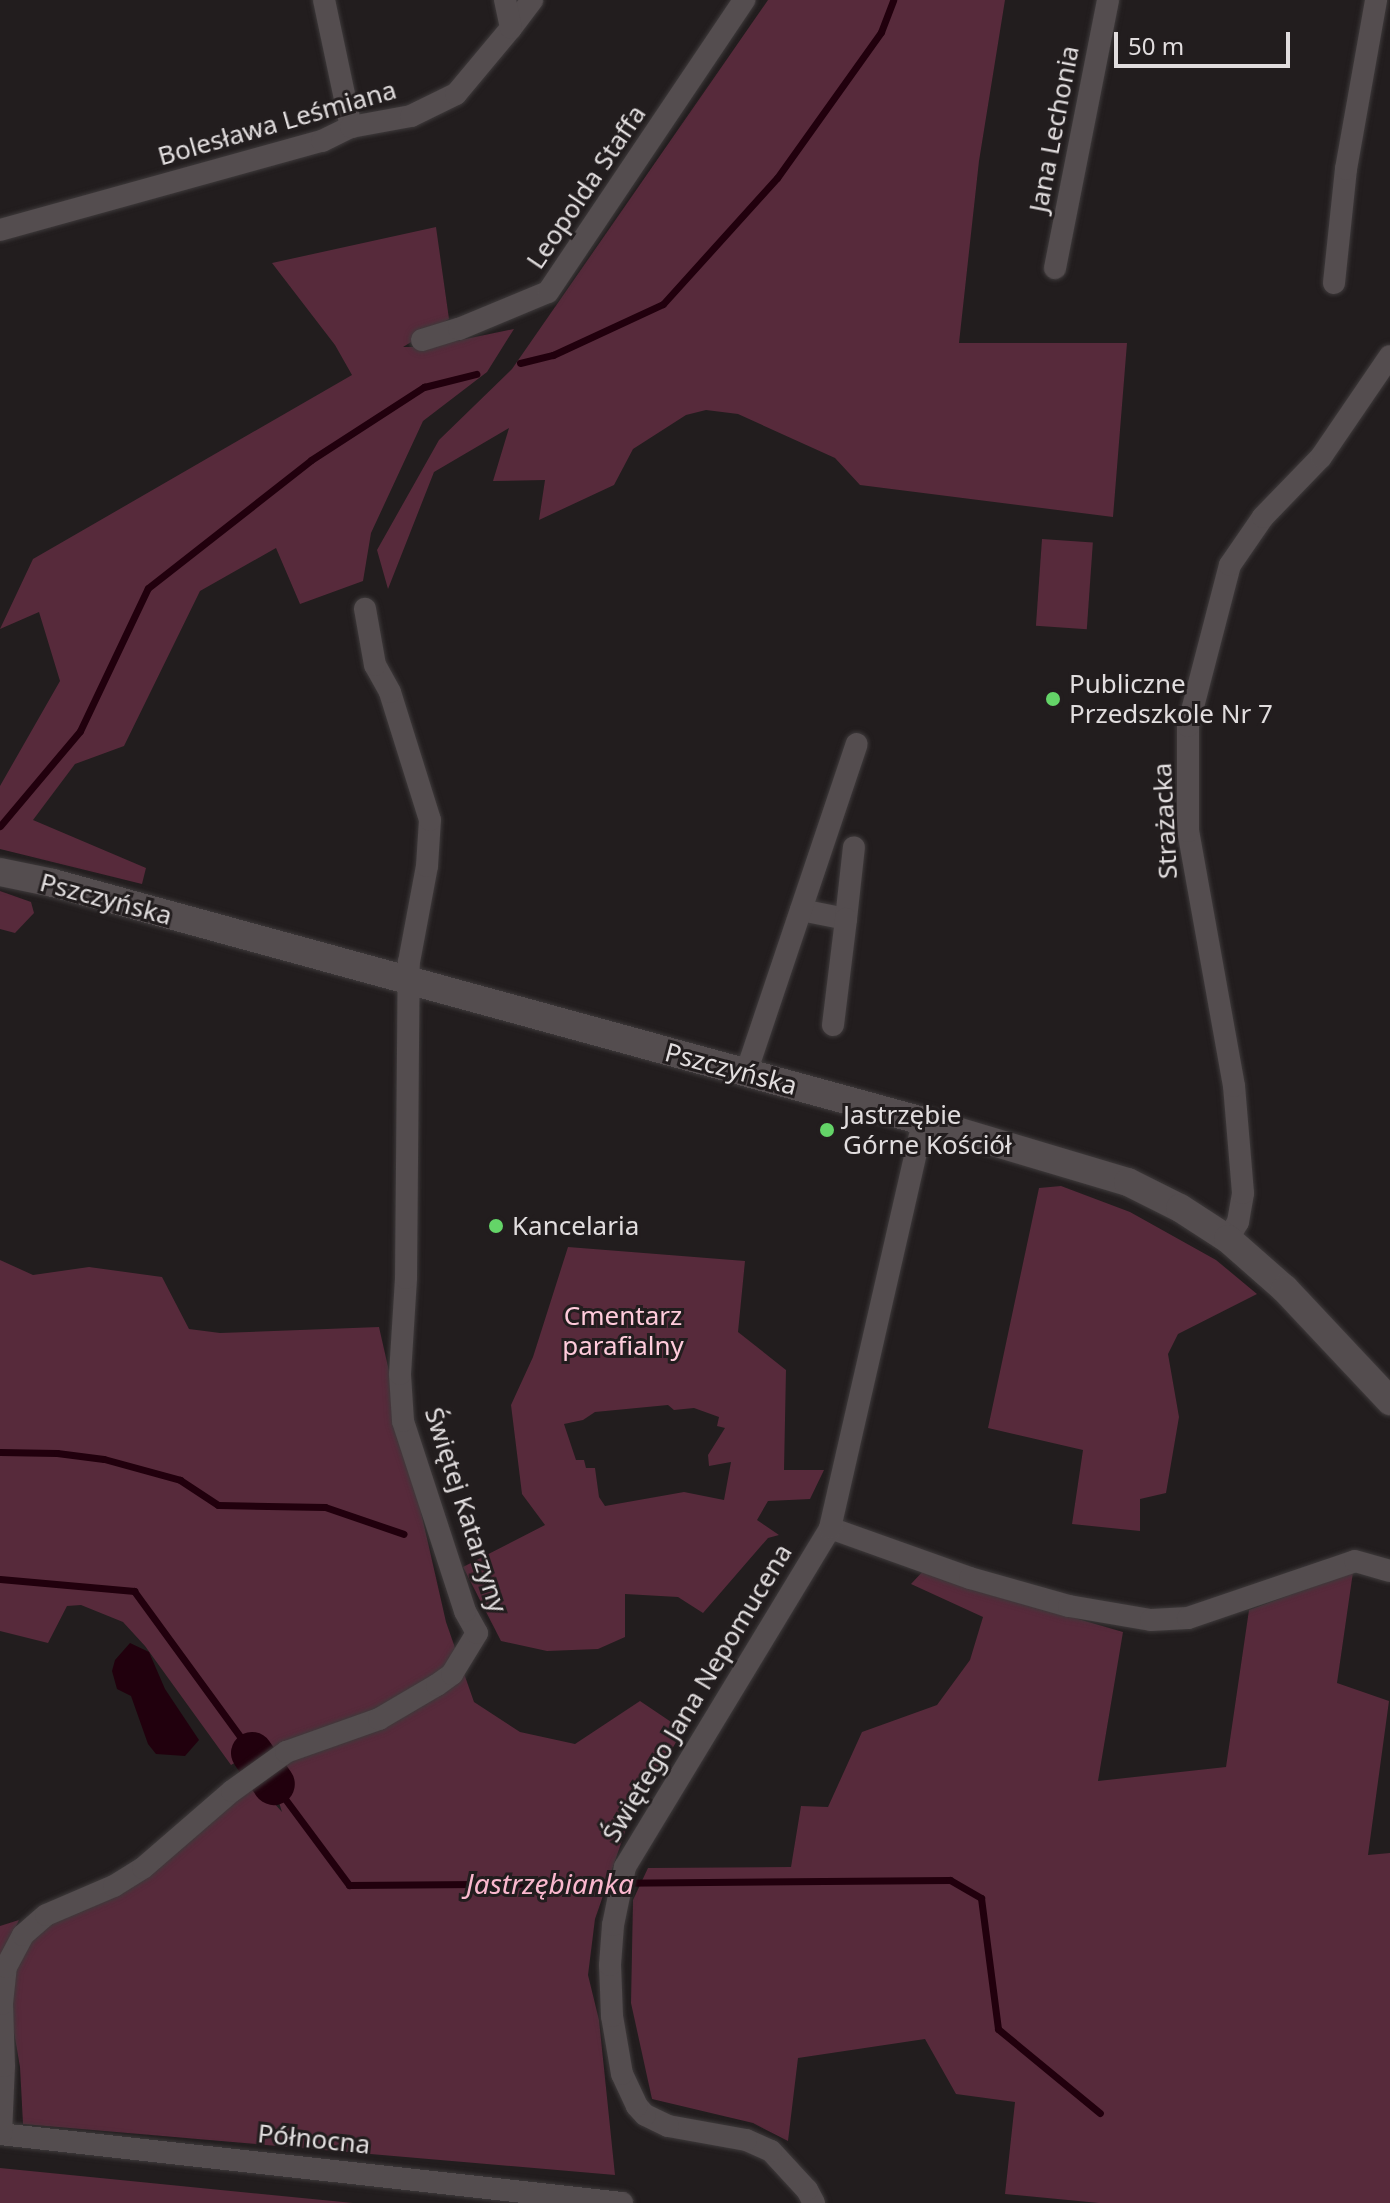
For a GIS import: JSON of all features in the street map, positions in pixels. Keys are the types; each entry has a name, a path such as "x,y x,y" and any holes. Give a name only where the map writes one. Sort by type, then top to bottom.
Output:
{"street":[{"path":"324,0 351,127"},
{"path":"505,0 511,28"},
{"name":"Bolesława Leśmiana","path":"0,230 322,141 351,127 411,116 456,94 532,0"},
{"name":"Leopolda Staffa","path":"422,340 459,329 548,292 744,0"},
{"name":"Jana Lechonia","path":"1055,268 1108,0"},
{"path":"1334,283 1346,169 1376,0"},
{"name":"Strażacka","path":"1233,1231 1243,1193 1234,1086 1188,831 1188,726 1230,565 1263,517 1321,457 1390,356"},
{"path":"365,609 375,665 390,692 430,820 427,866 409,962 410,982"},
{"path":"746,1073 857,744"},
{"path":"833,1025 854,847"},
{"name":"Pszczyńska","path":"0,872 53,883 923,1121 1128,1182 1233,1231 1390,1401"},
{"path":"801,910 846,919"},
{"name":"Świętej Katarzyny","path":"0,2134 3,1992 6,1967 23,1935 46,1915 114,1886 143,1868 253,1775 286,1752 379,1719 407,1704 452,1674 477,1633 461,1599 403,1421 400,1374 406,1278 410,982"},
{"name":"Świętego Jana Nepomucena","path":"814,2203 807,2190 771,2151 746,2140 668,2126 645,2115 637,2106 622,2074 612,2016 610,1965 613,1925 623,1877 830,1528 923,1121"},
{"path":"830,1528 970,1578 1069,1606 1151,1620 1188,1618 1355,1561 1390,1571"},
{"name":"Północna","path":"0,2134 622,2203"}],"green space":[{"path":"768,0 1005,0 979,161 959,343 1127,343 1113,517 860,485 835,458 738,414 706,410 686,415 633,449 614,485 539,520 545,480 493,481 509,428 434,472 388,589 377,550 439,440 512,369"},
{"path":"436,227 449,319 403,347 427,347 514,329 487,372 423,421 371,533 363,581 300,604 276,548 200,591 124,746 75,764 33,820 146,868 142,884 0,849 0,786 60,681 39,612 0,629 33,559 352,375 335,345 272,263"},
{"path":"1042,539 1093,543 1087,629 1036,626"},
{"path":"0,891 31,902 34,913 15,933 0,929"},
{"path":"1061,1186 1130,1212 1216,1260 1257,1294 1178,1334 1168,1354 1179,1417 1166,1493 1140,1499 1140,1531 1072,1524 1083,1450 988,1428 1039,1188"},
{"name":"Cmentarz parafialny","path":"568,1247 745,1261 738,1332 786,1370 784,1470 824,1470 810,1499 768,1501 757,1520 779,1535 768,1538 703,1613 678,1597 625,1594 625,1637 598,1649 547,1651 501,1641 463,1567 545,1525 522,1494 511,1405 533,1357","holes":["668,1405 674,1410 694,1408 719,1417 717,1426 725,1428 708,1455 709,1466 731,1462 724,1500 684,1492 605,1506 599,1497 595,1468 586,1468 584,1460 576,1460 564,1424 583,1420 595,1412"]},
{"path":"0,1260 33,1275 89,1267 162,1277 189,1329 220,1333 379,1327 446,1622 474,1702 520,1732 575,1744 640,1701 683,1730 626,1829 595,1919 588,1975 599,2020 615,2175 23,2124 20,2067 11,2015 12,1965 37,1932 258,1785 282,1812 262,1747 231,1765 145,1646 123,1622 81,1605 67,1606 48,1643 0,1631"},
{"path":"925,1569 981,1591 1123,1632 1098,1781 1226,1767 1249,1610 1353,1572 1337,1683 1389,1701 1368,1855 1390,1853 1390,2203 1099,2203 1005,2194 1015,2102 956,2094 925,2039 798,2058 788,2141 753,2123 652,2099 631,2003 633,1900 648,1868 791,1867 801,1806 828,1807 862,1732 937,1705 970,1660 983,1617 911,1584"},
{"path":"19,1920 0,1960 0,1926"},
{"path":"0,2168 353,2203 0,2203"}],"shaded area":[{"path":"130,1643 149,1652 165,1689 199,1740 185,1756 156,1754 148,1744 131,1696 117,1689 112,1671 115,1660"}],"waterway":[{"path":"520,363 553,355 663,304 777,178 881,32 893,0"},
{"path":"0,826 80,731 148,588 311,460 424,387 476,374"},
{"path":"0,1452 57,1453 104,1459 180,1480 218,1505 325,1507 404,1534"},
{"name":"Jastrzębianka","path":"0,1579 134,1591 252,1753"},
{"name":"Jastrzębianka","path":"252,1753 274,1784"},
{"name":"Jastrzębianka","path":"274,1784 349,1885 950,1880 981,1898 998,2029 1100,2113"}],"place":[{"name":"Publiczne Przedszkole Nr 7","path":"1053,699"},
{"name":"Jastrzębie Górne Kościół","path":"827,1130"},
{"name":"Kancelaria","path":"496,1226"}]}
